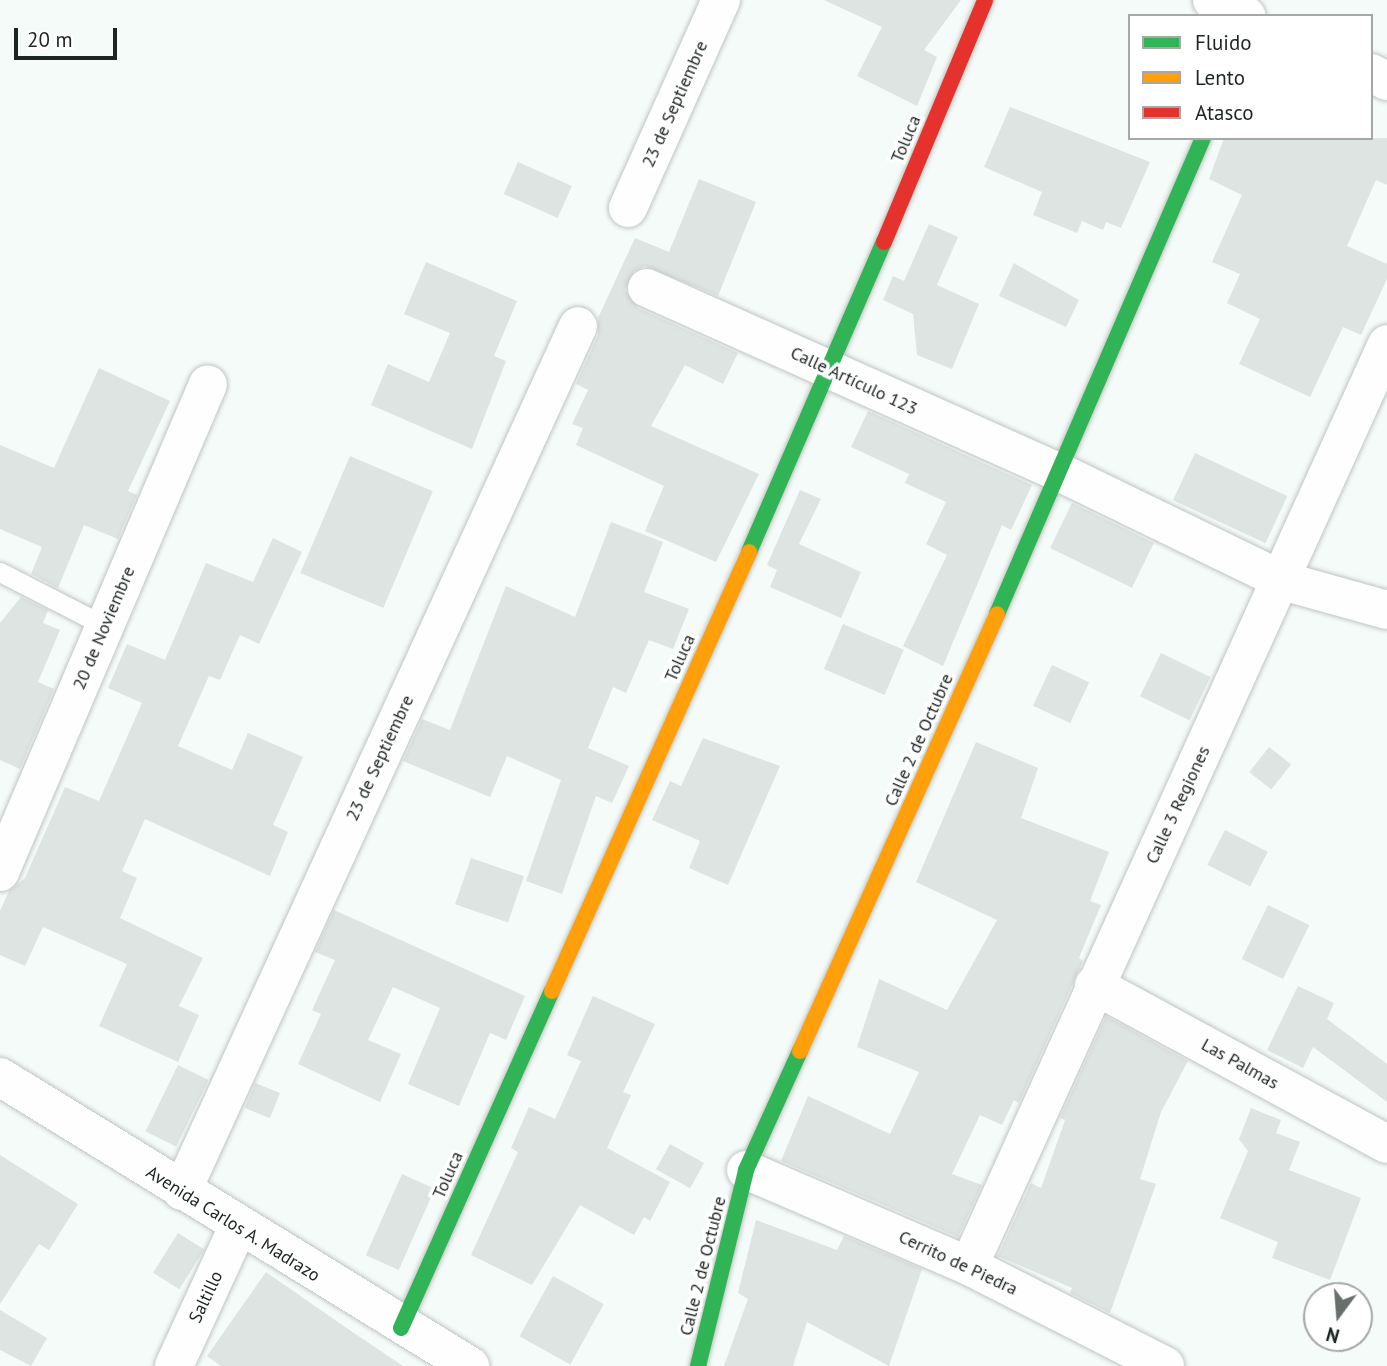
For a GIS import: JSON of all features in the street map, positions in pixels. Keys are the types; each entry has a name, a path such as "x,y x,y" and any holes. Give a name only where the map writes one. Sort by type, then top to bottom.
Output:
{"street":[{"name":"23 de Septiembre","path":"628,208 721,0"},
{"name":"Toluca","path":"401,1328 829,372 985,0"},
{"path":"1212,0 1242,14"},
{"name":"Calle 2 de Octubre","path":"698,1366 746,1170 1061,473 1202,140"},
{"name":"Calle Artículo 123","path":"647,288 829,372 1061,473 1283,582 1387,610"},
{"name":"23 de Septiembre","path":"182,1191 578,326"},
{"name":"Calle 3 Regiones","path":"969,1266 1094,985 1283,582 1387,344"},
{"name":"20 de Noviembre","path":"0,872 208,384"},
{"name":"Las Palmas","path":"1094,985 1387,1144"},
{"name":"Avenida Carlos A. Madrazo","path":"0,1077 401,1328 470,1366"},
{"name":"Cerrito de Piedra","path":"746,1170 969,1266 1165,1366"},
{"name":"Saltillo","path":"174,1366 238,1227"}],"lane":[{"path":"0,572 105,626"}],"building":[{"path":"824,0 961,0 924,50 937,57 917,106 857,76 882,27"},
{"path":"1010,107 1150,162 1121,228 1106,222 1103,230 1082,221 1077,233 1033,215 1042,192 984,167"},
{"path":"1387,138 1387,185 1376,180 1347,246 1387,264 1387,279 1361,335 1343,327 1310,397 1239,364 1260,319 1227,303 1240,274 1212,262 1242,195 1209,179 1223,140"},
{"path":"518,162 572,186 558,218 504,194"},
{"path":"699,179 756,202 718,296 645,266 634,271 625,290 638,308 738,353 723,384 685,365 651,426 759,474 716,562 645,531 664,486 576,445 583,428 572,424 588,390 576,384 598,335 598,318 635,238 669,252"},
{"path":"929,224 958,237 937,285 979,304 952,369 917,355 913,314 883,300 893,276 904,281"},
{"path":"426,262 517,301 494,356 506,361 472,449 371,405 388,364 429,382 450,333 404,314"},
{"path":"1014,263 1079,300 1066,327 999,296"},
{"path":"99,368 170,401 128,491 137,495 118,539 84,525 58,588 31,574 42,547 0,529 0,445 54,468"},
{"path":"868,411 1032,485 1011,530 1002,525 943,666 903,646 947,555 926,544 946,502 905,483 909,474 851,447"},
{"path":"1195,453 1287,496 1265,543 1173,500"},
{"path":"350,456 433,491 383,608 300,573"},
{"path":"800,490 821,499 799,544 861,572 841,618 770,587 777,570 767,565"},
{"path":"1072,503 1154,543 1132,588 1050,548"},
{"path":"611,522 663,542 644,592 689,609 673,649 649,640 626,693 613,687 588,748 629,766 612,803 596,796 562,894 526,881 561,780 507,756 490,797 403,761 422,719 450,730 506,586 575,617"},
{"path":"273,538 302,552 259,644 240,635 220,680 209,676 178,746 232,770 248,733 303,757 273,825 288,832 270,876 145,819 122,871 137,878 120,918 203,958 179,1006 199,1015 178,1062 99,1026 127,964 43,927 25,966 0,955 0,911 9,891 25,878 65,787 99,801 142,703 108,688 127,644 165,660 206,563 253,582"},
{"path":"21,597 48,610 43,623 60,630 38,682 54,689 20,769 0,760 0,623"},
{"path":"843,624 904,650 885,695 824,669"},
{"path":"1161,653 1210,677 1189,720 1140,696"},
{"path":"1052,665 1089,682 1070,723 1033,706"},
{"path":"703,738 780,766 728,885 689,868 700,841 652,820 670,781 681,786"},
{"path":"976,742 1038,768 1021,818 1109,852 1090,901 1101,905 1079,958 1083,961 1019,1103 1014,1100 1002,1125 980,1115 952,1174 982,1185 958,1237 781,1161 808,1096 890,1134 919,1072 857,1047 879,979 947,1010 997,920 916,882"},
{"path":"1269,747 1291,764 1271,789 1249,772"},
{"path":"1225,830 1268,852 1250,887 1207,865"},
{"path":"471,858 524,876 508,923 455,904"},
{"path":"1268,905 1309,925 1283,979 1242,959"},
{"path":"334,910 525,996 506,1040 490,1033 459,1106 408,1084 440,1008 393,987 368,1040 401,1054 380,1102 298,1064 321,1014 312,1010 335,960 315,952"},
{"path":"1298,986 1334,1003 1327,1019 1387,1064 1387,1102 1313,1047 1303,1068 1267,1050"},
{"path":"593,996 655,1024 623,1092 631,1095 607,1148 670,1182 650,1221 644,1217 634,1235 580,1205 532,1285 471,1255 518,1152 511,1148 529,1107 555,1119 581,1061 567,1055"},
{"path":"1106,1016 1188,1061 1161,1112 1140,1179 1156,1184 1110,1313 1070,1293 1072,1288 998,1256 1031,1183 1041,1188 1065,1120 1060,1118"},
{"path":"178,1065 209,1080 176,1146 146,1132"},
{"path":"255,1083 280,1093 270,1118 245,1108"},
{"path":"1251,1108 1281,1120 1276,1133 1300,1142 1289,1170 1361,1198 1330,1280 1272,1258 1278,1242 1220,1218 1248,1151 1239,1139"},
{"path":"670,1144 704,1163 690,1188 656,1169"},
{"path":"0,1155 78,1204 49,1250 39,1244 0,1304"},
{"path":"402,1174 435,1189 399,1270 366,1255"},
{"path":"756,1220 837,1250 844,1236 922,1269 889,1366 807,1322 793,1366 724,1366 748,1299 738,1293"},
{"path":"178,1233 204,1249 179,1289 153,1273"},
{"path":"266,1272 403,1366 221,1366 207,1356"},
{"path":"553,1276 604,1304 570,1364 520,1336"},
{"path":"0,1310 47,1338 31,1366 0,1350"}],"traffic: fast":[{"path":"997,614 1202,140"},
{"path":"749,552 884,242"},
{"path":"401,1328 552,991"},
{"path":"698,1366 746,1170 800,1051"}],"traffic: slow":[{"path":"552,991 749,552"},
{"path":"800,1051 997,614"}],"traffic: jam":[{"path":"884,242 985,0"}]}
